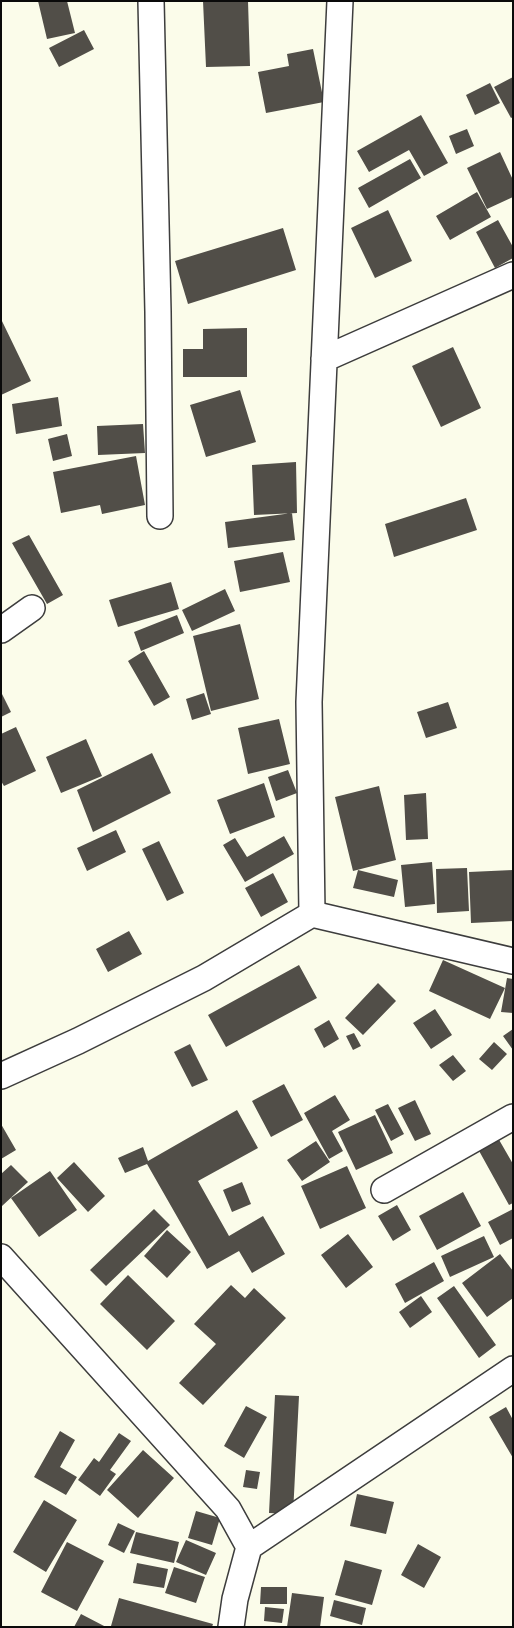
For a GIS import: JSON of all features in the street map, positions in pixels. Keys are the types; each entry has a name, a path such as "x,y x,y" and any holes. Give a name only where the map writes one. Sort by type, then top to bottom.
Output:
{"street":[{"path":"151,1 158,312 160,516"},
{"path":"312,914 309,702 340,1"},
{"path":"324,359 513,275"},
{"path":"1,630 32,608"},
{"path":"1,1076 78,1041 204,978 312,914 513,961"},
{"path":"384,1190 510,1126"},
{"path":"1,1257 228,1509 249,1547"},
{"path":"231,1627 235,1599 249,1547 513,1368"}],"building":[{"path":"38,1 67,1 75,33 47,39"},
{"path":"203,1 248,1 250,66 206,67"},
{"path":"84,30 94,49 59,67 49,48"},
{"path":"313,49 324,102 266,113 258,72 289,66 287,54"},
{"path":"513,77 513,117 511,118 494,87"},
{"path":"490,83 500,103 475,115 466,95"},
{"path":"421,115 448,163 424,176 409,150 369,172 357,151"},
{"path":"467,129 474,146 456,154 449,136"},
{"path":"500,152 513,180 513,197 487,209 467,168"},
{"path":"410,159 421,178 369,208 358,188"},
{"path":"477,192 491,217 450,240 436,216"},
{"path":"388,210 412,261 375,278 351,228"},
{"path":"498,220 513,247 513,258 495,268 476,232"},
{"path":"283,228 296,270 188,304 175,261"},
{"path":"1,319 31,381 1,395"},
{"path":"247,328 247,377 183,377 183,349 203,349 203,329"},
{"path":"453,347 481,408 441,427 412,366"},
{"path":"240,390 256,442 206,457 190,405"},
{"path":"58,397 62,426 16,434 12,404"},
{"path":"143,424 145,453 98,455 97,426"},
{"path":"67,434 72,456 53,461 48,439"},
{"path":"136,456 145,505 102,514 100,505 61,513 53,472"},
{"path":"296,462 297,513 254,515 252,465"},
{"path":"466,498 477,530 394,557 385,524"},
{"path":"292,513 295,540 228,548 225,522"},
{"path":"29,535 63,595 47,604 12,543"},
{"path":"283,552 290,582 240,592 234,561"},
{"path":"171,582 179,609 118,627 109,600"},
{"path":"225,589 235,611 192,631 182,610"},
{"path":"177,615 184,633 141,651 134,632"},
{"path":"240,624 259,699 211,711 193,636"},
{"path":"144,651 170,697 154,706 128,661"},
{"path":"1,692 11,712 1,717"},
{"path":"204,693 211,714 192,720 186,699"},
{"path":"448,702 457,728 426,738 417,712"},
{"path":"279,719 290,764 248,774 238,728"},
{"path":"16,727 36,771 4,786 1,781 1,734"},
{"path":"86,739 102,776 61,793 46,757"},
{"path":"152,753 171,793 93,832 77,790"},
{"path":"288,770 297,793 276,801 268,777"},
{"path":"264,783 275,817 230,834 217,800"},
{"path":"379,786 396,860 353,871 335,797"},
{"path":"426,793 428,839 406,840 404,795"},
{"path":"116,830 126,852 87,871 77,848"},
{"path":"284,836 294,854 245,882 223,845 235,838 247,857"},
{"path":"159,841 184,893 167,901 142,849"},
{"path":"432,862 435,904 405,907 401,865"},
{"path":"467,868 469,911 437,913 436,869"},
{"path":"358,870 398,880 394,897 353,888"},
{"path":"513,870 513,921 471,923 469,872"},
{"path":"273,873 288,902 261,917 245,888"},
{"path":"129,931 142,954 108,972 96,949"},
{"path":"443,960 505,988 490,1019 429,991"},
{"path":"299,965 317,998 226,1047 208,1015"},
{"path":"507,978 513,979 513,1013 501,1012"},
{"path":"378,983 396,1001 363,1035 345,1018"},
{"path":"435,1009 452,1035 431,1049 413,1023"},
{"path":"329,1020 339,1039 324,1048 314,1029"},
{"path":"513,1029 513,1050 503,1036"},
{"path":"354,1033 361,1046 353,1050 346,1036"},
{"path":"494,1042 507,1054 492,1070 479,1059"},
{"path":"190,1044 208,1080 192,1087 174,1052"},
{"path":"453,1055 466,1071 453,1081 439,1065"},
{"path":"284,1084 303,1120 271,1137 252,1101"},
{"path":"335,1095 350,1120 332,1131 343,1151 329,1159 304,1113"},
{"path":"415,1100 431,1134 415,1141 398,1108"},
{"path":"388,1104 404,1134 391,1141 375,1110"},
{"path":"237,1110 258,1148 198,1181 229,1236 263,1216 285,1254 252,1273 239,1251 207,1269 147,1164 125,1173 118,1158 143,1147 148,1161"},
{"path":"375,1115 393,1153 356,1170 338,1132"},
{"path":"1,1124 16,1150 1,1159"},
{"path":"498,1138 513,1164 513,1203 509,1205 478,1149"},
{"path":"316,1141 330,1162 302,1181 287,1160"},
{"path":"74,1162 105,1196 88,1212 57,1178"},
{"path":"11,1165 28,1182 2,1206 1,1174"},
{"path":"347,1166 366,1208 320,1229 301,1186"},
{"path":"50,1171 77,1210 39,1237 11,1198"},
{"path":"242,1182 251,1204 232,1212 223,1190"},
{"path":"463,1192 481,1226 437,1250 419,1216"},
{"path":"397,1205 411,1230 393,1241 378,1216"},
{"path":"154,1209 170,1225 106,1286 90,1270"},
{"path":"513,1209 513,1238 500,1245 488,1222"},
{"path":"167,1230 191,1252 167,1278 144,1256"},
{"path":"348,1234 373,1267 346,1288 321,1255"},
{"path":"484,1236 494,1257 450,1277 441,1256"},
{"path":"500,1254 513,1271 513,1298 487,1317 462,1283"},
{"path":"434,1262 444,1281 405,1303 395,1284"},
{"path":"128,1275 175,1321 147,1350 100,1304"},
{"path":"231,1285 245,1298 254,1288 286,1318 203,1405 179,1383 216,1344 194,1324"},
{"path":"454,1286 496,1345 479,1358 437,1298"},
{"path":"421,1296 432,1312 410,1328 399,1312"},
{"path":"275,1395 299,1396 293,1514 269,1513"},
{"path":"246,1406 267,1417 244,1458 224,1446"},
{"path":"506,1407 513,1420 513,1458 489,1417"},
{"path":"60,1431 75,1440 60,1467 77,1477 66,1495 34,1477"},
{"path":"119,1433 131,1441 110,1470 116,1474 100,1496 78,1480 94,1458 99,1462"},
{"path":"143,1450 174,1478 138,1518 107,1490"},
{"path":"246,1470 260,1472 257,1489 243,1487"},
{"path":"357,1494 394,1502 386,1534 350,1526"},
{"path":"44,1500 77,1520 46,1572 13,1552"},
{"path":"196,1511 220,1518 212,1545 188,1538"},
{"path":"118,1523 135,1531 124,1553 108,1545"},
{"path":"136,1532 179,1542 174,1563 130,1553"},
{"path":"186,1540 216,1553 206,1575 176,1562"},
{"path":"67,1542 104,1561 77,1611 41,1592"},
{"path":"418,1544 441,1557 424,1588 401,1575"},
{"path":"345,1560 382,1570 372,1605 335,1595"},
{"path":"137,1563 168,1569 164,1588 133,1583"},
{"path":"174,1567 205,1577 196,1603 165,1593"},
{"path":"261,1587 287,1587 287,1604 260,1604"},
{"path":"292,1593 324,1597 320,1627 287,1627"},
{"path":"119,1598 213,1624 212,1627 111,1626"},
{"path":"334,1600 366,1608 362,1625 330,1616"},
{"path":"265,1607 284,1609 282,1623 264,1621"},
{"path":"81,1614 106,1627 74,1627"}]}
